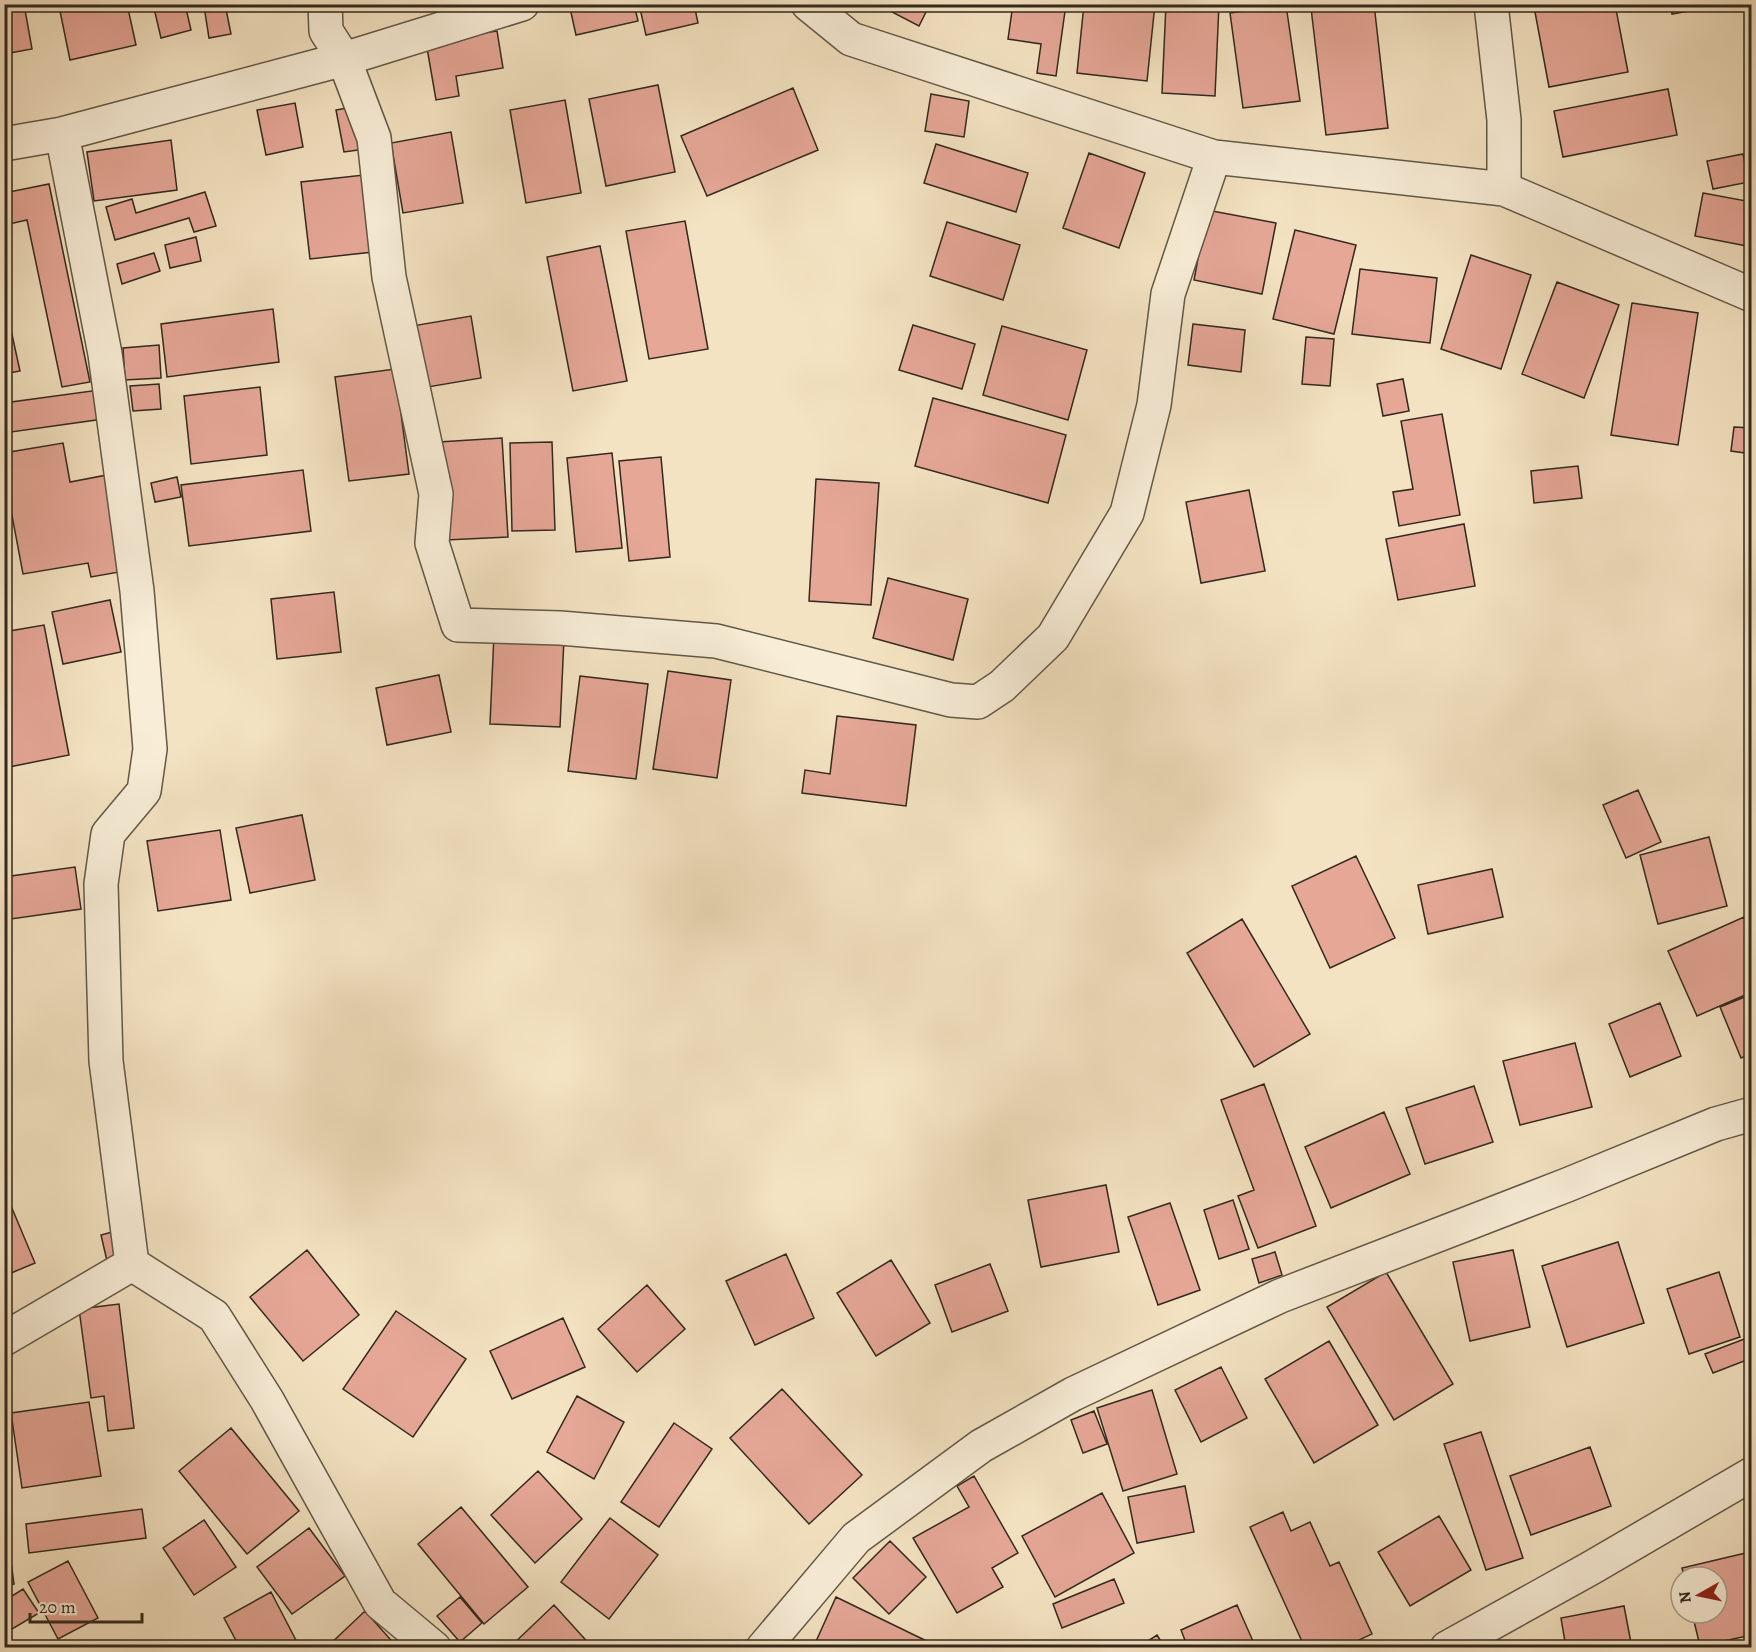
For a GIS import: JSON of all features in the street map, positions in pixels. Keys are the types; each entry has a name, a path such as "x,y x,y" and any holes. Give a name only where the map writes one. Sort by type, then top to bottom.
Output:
{"street":[{"path":"325,4 326,31 344,59 374,138 389,276 436,494 432,543 458,625 560,628 716,640 951,700 978,702 1002,686 1053,637 1126,513 1154,405 1168,294 1214,157"},
{"path":"4,144 62,134 344,59 522,4"},
{"path":"808,4 851,39 1214,157 1504,189 1752,294"},
{"path":"1491,4 1504,120 1504,189"},
{"path":"62,134 105,354 137,591 150,749 144,791 108,834 100,884 106,1060 132,1264"},
{"path":"763,1647 856,1538 981,1446 1073,1394 1280,1296 1567,1185 1716,1124 1752,1114"},
{"path":"4,1339 132,1264"},
{"path":"132,1264 214,1316 267,1400 380,1603 434,1647"},
{"path":"1447,1647 1591,1568 1752,1474"}],"building":[{"path":"4,4 24,4 32,49 4,54"},
{"path":"90,4 127,4 136,45 70,60 60,11"},
{"path":"153,4 185,4 191,30 161,38"},
{"path":"225,4 231,34 209,38 204,6"},
{"path":"586,4 634,4 638,21 576,35 570,8"},
{"path":"639,4 694,4 698,23 646,35"},
{"path":"896,4 930,4 919,26 892,12"},
{"path":"1013,4 1066,4 1056,76 1037,73 1041,44 1008,39"},
{"path":"1084,4 1155,4 1147,81 1077,73"},
{"path":"1166,4 1219,4 1215,96 1162,93"},
{"path":"1341,4 1374,4 1388,128 1326,135 1311,8"},
{"path":"1572,4 1615,4 1628,72 1549,87 1535,12"},
{"path":"1671,4 1726,4 1672,14"},
{"path":"1286,5 1300,101 1243,108 1230,13"},
{"path":"497,31 503,68 456,76 459,96 436,100 426,42"},
{"path":"658,85 675,172 606,186 589,99"},
{"path":"793,88 818,150 707,196 681,136"},
{"path":"1668,89 1677,135 1563,157 1554,111"},
{"path":"931,94 969,101 964,137 925,131"},
{"path":"565,100 581,193 526,203 510,110"},
{"path":"295,103 303,147 266,155 257,110"},
{"path":"357,106 365,149 344,152 336,110"},
{"path":"451,132 463,203 403,213 391,143"},
{"path":"171,140 177,190 94,201 87,152"},
{"path":"936,144 1028,173 1016,212 924,183"},
{"path":"1089,153 1145,173 1119,248 1063,228"},
{"path":"1743,154 1749,182 1713,189 1707,161"},
{"path":"364,175 373,252 310,259 301,182"},
{"path":"49,184 90,382 62,387 27,220 5,225 4,223 4,193"},
{"path":"205,192 216,226 194,232 189,218 115,240 106,207 132,199 136,213"},
{"path":"1703,193 1752,202 1752,247 1695,236"},
{"path":"1207,210 1276,223 1262,294 1194,280"},
{"path":"685,221 708,349 649,359 626,231"},
{"path":"947,222 1020,245 1003,300 930,276"},
{"path":"1295,230 1356,245 1334,334 1273,319"},
{"path":"196,237 201,261 170,268 165,245"},
{"path":"600,246 627,381 573,391 547,257"},
{"path":"154,253 160,271 122,284 117,264"},
{"path":"1471,255 1531,275 1501,369 1441,349"},
{"path":"1360,269 1437,278 1430,343 1352,334"},
{"path":"1557,282 1619,305 1584,398 1522,374"},
{"path":"4,298 20,371 4,374"},
{"path":"1632,303 1698,313 1678,445 1611,435"},
{"path":"273,309 279,362 167,377 161,324"},
{"path":"471,316 481,378 422,388 412,326"},
{"path":"1193,324 1245,330 1241,372 1188,365"},
{"path":"913,325 975,344 962,389 899,370"},
{"path":"1002,326 1087,350 1068,420 983,395"},
{"path":"1306,337 1334,339 1330,386 1302,384"},
{"path":"159,345 161,378 125,380 123,348"},
{"path":"395,369 409,474 349,481 335,377"},
{"path":"1403,379 1409,411 1383,416 1377,384"},
{"path":"159,384 161,409 133,411 130,386"},
{"path":"260,387 267,455 191,464 184,396"},
{"path":"99,390 103,419 4,433 4,403"},
{"path":"933,398 1066,435 1048,503 915,466"},
{"path":"1442,414 1460,515 1399,526 1393,492 1413,489 1401,421"},
{"path":"1734,427 1752,428 1752,454 1731,451"},
{"path":"502,438 508,537 446,540 439,442"},
{"path":"552,442 555,530 512,531 510,443"},
{"path":"63,443 70,482 107,475 125,571 91,577 88,563 23,574 4,473 4,453"},
{"path":"612,453 622,548 576,552 567,458"},
{"path":"661,457 670,557 629,561 619,461"},
{"path":"1578,466 1582,498 1534,503 1531,471"},
{"path":"303,470 311,531 189,546 181,485"},
{"path":"177,477 181,497 155,502 151,483"},
{"path":"816,479 879,483 871,605 809,601"},
{"path":"1249,490 1265,571 1201,583 1186,502"},
{"path":"1464,524 1475,586 1398,600 1386,539"},
{"path":"888,578 968,599 953,660 873,638"},
{"path":"334,592 341,652 277,659 271,599"},
{"path":"110,600 121,652 63,664 52,612"},
{"path":"44,625 69,755 4,768 4,632"},
{"path":"494,634 564,638 560,727 490,724"},
{"path":"668,671 731,680 717,778 653,769"},
{"path":"439,675 451,732 387,745 376,688"},
{"path":"580,676 648,684 636,779 568,771"},
{"path":"837,716 916,725 906,806 802,793 805,770 830,774"},
{"path":"1638,790 1661,842 1626,858 1603,805"},
{"path":"302,815 315,880 250,893 236,828"},
{"path":"220,830 231,900 158,911 147,841"},
{"path":"1709,837 1727,906 1658,924 1640,855"},
{"path":"1356,856 1395,938 1330,968 1292,886"},
{"path":"75,867 81,909 4,920 4,877"},
{"path":"1492,869 1503,917 1428,934 1418,885"},
{"path":"1744,917 1752,934 1752,992 1697,1016 1668,951"},
{"path":"1242,919 1310,1034 1254,1067 1187,953"},
{"path":"1752,994 1752,1053 1741,1058 1720,1007"},
{"path":"1660,1003 1681,1056 1630,1077 1609,1024"},
{"path":"1575,1043 1592,1107 1520,1125 1503,1061"},
{"path":"1264,1084 1316,1226 1258,1248 1238,1196 1254,1190 1221,1100"},
{"path":"1474,1086 1493,1142 1425,1164 1406,1108"},
{"path":"1384,1112 1410,1174 1331,1208 1305,1147"},
{"path":"1106,1185 1119,1252 1041,1267 1028,1200"},
{"path":"6,1194 35,1263 4,1276 4,1195"},
{"path":"1233,1200 1249,1249 1219,1259 1204,1210"},
{"path":"1170,1203 1200,1290 1158,1305 1128,1217"},
{"path":"123,1229 130,1255 107,1261 101,1235"},
{"path":"1618,1242 1644,1323 1567,1347 1542,1266"},
{"path":"307,1250 359,1315 303,1361 250,1297"},
{"path":"1513,1250 1530,1327 1470,1341 1453,1262"},
{"path":"1275,1252 1282,1275 1259,1283 1252,1259"},
{"path":"786,1254 814,1318 755,1345 726,1281"},
{"path":"891,1260 930,1323 876,1356 837,1293"},
{"path":"990,1264 1008,1311 952,1332 935,1285"},
{"path":"1386,1272 1453,1384 1394,1420 1327,1307"},
{"path":"1719,1272 1740,1337 1689,1354 1667,1289"},
{"path":"647,1285 685,1329 637,1372 598,1329"},
{"path":"119,1304 134,1428 108,1431 104,1396 91,1398 79,1309"},
{"path":"396,1311 466,1359 413,1437 343,1389"},
{"path":"563,1318 585,1367 512,1399 490,1351"},
{"path":"1752,1336 1752,1358 1713,1373 1705,1354"},
{"path":"1329,1341 1378,1425 1314,1463 1265,1379"},
{"path":"1221,1367 1247,1418 1201,1442 1175,1390"},
{"path":"782,1389 862,1475 809,1524 730,1438"},
{"path":"1152,1390 1177,1474 1123,1491 1097,1408"},
{"path":"577,1396 624,1422 594,1479 547,1452"},
{"path":"89,1402 101,1476 22,1488 11,1413"},
{"path":"1094,1411 1107,1444 1083,1453 1071,1420"},
{"path":"674,1423 712,1449 659,1527 621,1502"},
{"path":"231,1428 299,1511 247,1554 179,1471"},
{"path":"1481,1432 1523,1558 1486,1570 1444,1444"},
{"path":"1590,1447 1611,1506 1531,1535 1510,1476"},
{"path":"538,1471 582,1519 535,1563 491,1515"},
{"path":"974,1476 1018,1553 992,1568 1003,1587 957,1613 913,1538 969,1507 957,1486"},
{"path":"1185,1486 1194,1532 1137,1543 1128,1497"},
{"path":"1102,1493 1134,1553 1055,1597 1022,1536"},
{"path":"461,1507 528,1587 484,1624 418,1544"},
{"path":"4,1509 14,1584 4,1585"},
{"path":"142,1509 146,1538 29,1553 26,1524"},
{"path":"1283,1512 1291,1531 1310,1522 1330,1566 1339,1562 1372,1634 1342,1648 1305,1648 1250,1527"},
{"path":"1439,1516 1471,1570 1410,1606 1378,1552"},
{"path":"610,1518 658,1555 609,1619 561,1582"},
{"path":"204,1520 236,1567 194,1595 163,1548"},
{"path":"309,1528 345,1576 292,1614 257,1567"},
{"path":"890,1541 926,1577 889,1614 853,1578"},
{"path":"1750,1552 1752,1560 1752,1635 1700,1646 1695,1625 1729,1625 1729,1565 1695,1565"},
{"path":"68,1561 98,1618 58,1639 28,1582"},
{"path":"1114,1579 1124,1603 1062,1628 1053,1604"},
{"path":"23,1589 39,1613 12,1629 4,1618 4,1601"},
{"path":"271,1592 300,1648 240,1648 224,1618"},
{"path":"460,1597 482,1623 460,1642 437,1616"},
{"path":"836,1597 941,1648 813,1648"},
{"path":"554,1605 593,1648 509,1648"},
{"path":"1237,1605 1256,1648 1188,1648 1181,1630"},
{"path":"1624,1606 1632,1648 1566,1648 1561,1618"},
{"path":"365,1611 398,1648 326,1648"},
{"path":"1157,1635 1165,1648 1137,1648"}]}
